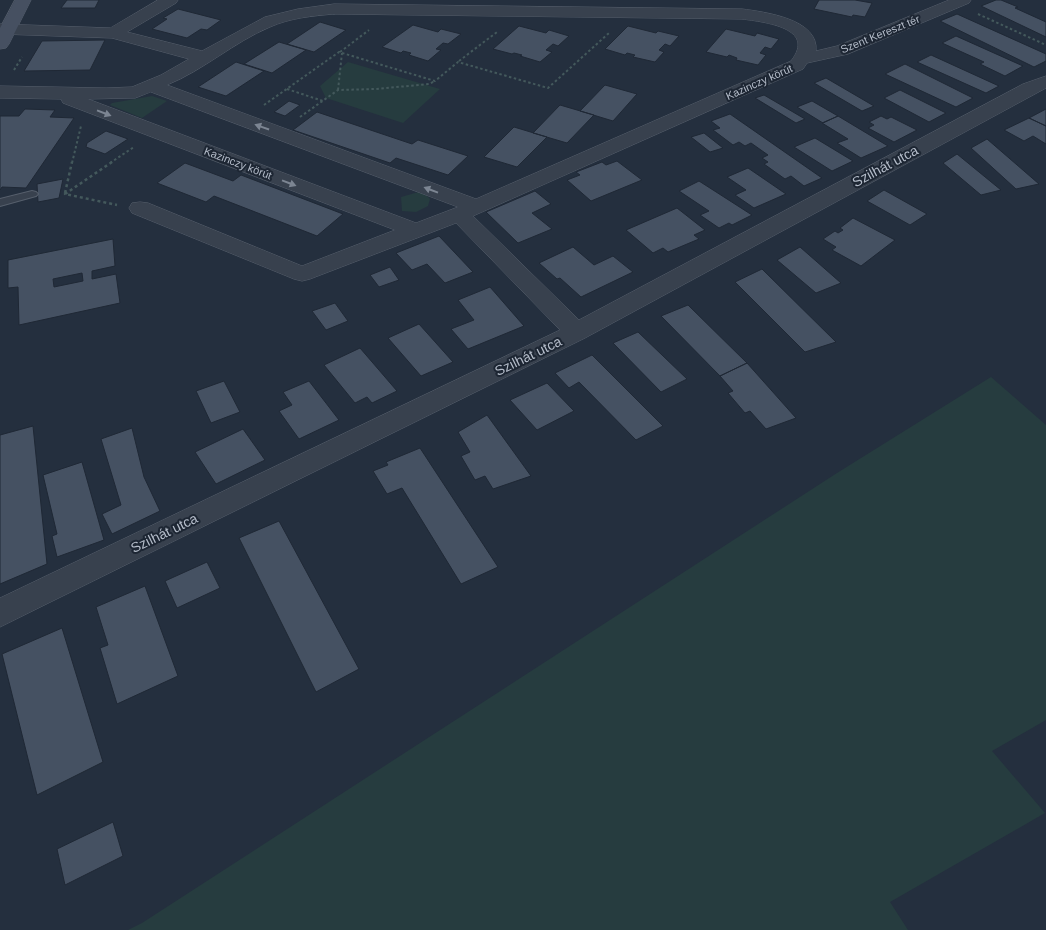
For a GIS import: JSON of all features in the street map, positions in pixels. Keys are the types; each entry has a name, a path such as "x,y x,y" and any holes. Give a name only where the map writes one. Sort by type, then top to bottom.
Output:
{"main road":[{"path":"0,44 4,29 23,0"}],"street":[{"path":"113,33 170,0"},
{"name":"Szent Kereszt tér","path":"803,59 842,50 959,2"},
{"name":"Kazinczy körút","path":"0,92 59,94 125,92 152,86 206,58 262,24 278,17 320,5 523,12 544,6 632,13 742,14 775,19 788,24 805,37 809,46 808,52 797,65 468,210 302,274 140,208"},
{"path":"4,29 113,33 206,58"},
{"name":"Szilhát utca","path":"0,613 576,332 1029,88 1046,81"},
{"path":"152,86 245,120 468,210 576,332"},
{"name":"Kazinczy körút","path":"59,94 86,106 417,231"}],"lane":[{"path":"0,204 32,194"}],"path":[{"path":"959,2 1046,45"},
{"path":"300,117 338,90 376,90 429,84 523,12"},
{"path":"458,62 548,88 632,13"},
{"path":"245,120 339,52 435,81"},
{"path":"338,90 342,53"},
{"path":"286,89 323,101"},
{"path":"65,194 86,106"},
{"path":"65,194 155,132"},
{"path":"65,194 103,203 140,208"}],"green space":[{"path":"348,62 440,89 403,123 326,98 320,86"},
{"path":"152,96 167,101 142,118 110,105 112,103"},
{"path":"422,191 430,199 428,206 416,212 402,211 401,197"},
{"path":"991,377 1046,425 1046,720 992,751 1045,813 890,902 908,930 128,930 142,923 837,473"}],"building":[{"path":"67,0 99,0 95,8 61,8"},
{"path":"819,0 855,0 872,3 865,17 853,15 852,17 814,9"},
{"path":"1001,0 1018,7 1015,8 1046,22 1046,37 981,6"},
{"path":"178,9 221,20 207,30 201,29 187,38 152,29 167,19 163,18"},
{"path":"957,14 1046,54 1046,61 1034,67 940,21"},
{"path":"320,22 346,30 314,52 287,44"},
{"path":"413,25 438,32 441,29 461,34 448,44 443,43 436,49 441,50 428,61 409,55 411,53 403,51 401,53 382,47"},
{"path":"519,26 546,33 549,30 569,36 558,46 553,44 546,50 552,52 540,62 520,56 522,55 493,49"},
{"path":"628,26 679,36 670,46 665,44 659,50 664,52 655,62 633,57 635,55 627,53 625,55 605,49"},
{"path":"726,29 755,36 757,33 779,39 771,49 765,47 760,53 766,55 758,65 736,60 737,58 729,55 727,57 706,52"},
{"path":"956,36 1023,66 1005,76 980,64 984,62 942,43"},
{"path":"105,40 90,70 24,71 42,41"},
{"path":"279,42 306,50 272,73 244,64"},
{"path":"931,55 999,86 986,93 917,62"},
{"path":"236,62 264,71 226,96 198,87"},
{"path":"905,64 973,98 956,107 885,74"},
{"path":"826,78 874,106 862,111 814,83"},
{"path":"605,85 637,94 613,121 580,111"},
{"path":"900,90 946,113 929,122 884,98"},
{"path":"764,95 805,119 796,123 755,98"},
{"path":"289,101 300,105 285,116 274,112"},
{"path":"812,101 838,116 823,123 797,107"},
{"path":"560,105 594,115 567,143 533,133"},
{"path":"25,109 55,110 50,117 74,118 26,188 2,187 0,190 0,116 19,116"},
{"path":"1046,109 1046,126 1029,118"},
{"path":"317,112 412,144 418,140 468,156 448,175 396,158 390,163 293,130"},
{"path":"730,114 822,178 804,186 791,176 785,179 764,164 768,162 762,158 768,155 751,143 745,146 739,142 733,145 713,130 720,128 711,121"},
{"path":"838,116 888,146 861,158 837,143 848,139 822,123"},
{"path":"881,116 887,119 891,117 917,130 894,142 868,128 874,125 869,122"},
{"path":"1029,118 1046,126 1046,144 1033,136 1024,141 1004,130"},
{"path":"514,127 547,137 517,167 484,157"},
{"path":"106,131 128,139 105,154 86,147 87,143"},
{"path":"704,133 723,148 710,152 691,137"},
{"path":"815,138 853,161 832,171 794,147"},
{"path":"987,139 1039,184 1016,189 971,148"},
{"path":"957,154 1001,190 981,195 943,163"},
{"path":"617,161 642,180 591,201 567,180 580,175 576,172 602,162 606,165"},
{"path":"185,163 233,181 241,175 343,214 317,236 214,196 206,202 157,183"},
{"path":"748,168 786,194 754,208 735,195 746,190 727,177"},
{"path":"63,179 59,198 38,202 37,184"},
{"path":"699,181 752,215 732,225 729,223 719,228 700,215 709,211 679,191"},
{"path":"884,190 927,214 910,225 867,201"},
{"path":"535,191 551,204 532,213 552,229 518,243 486,212"},
{"path":"677,208 705,230 694,235 699,239 668,252 663,248 653,253 626,230"},
{"path":"853,218 895,240 861,266 832,250 836,247 823,239 835,231 838,233 843,230 840,228"},
{"path":"439,236 473,272 445,283 427,264 412,270 396,253"},
{"path":"113,239 115,266 92,271 92,279 116,274 120,303 19,325 18,287 8,288 8,260","holes":["82,273 83,281 54,287 53,279"]},
{"path":"573,247 594,265 613,256 633,272 581,297 560,278 557,279 539,263"},
{"path":"800,247 841,283 816,293 777,260"},
{"path":"390,267 399,280 379,287 370,275"},
{"path":"762,269 836,342 805,352 735,282"},
{"path":"490,287 524,326 468,349 451,329 474,320 458,300"},
{"path":"335,303 348,321 326,330 312,311"},
{"path":"688,305 747,363 720,376 661,316"},
{"path":"419,324 453,362 421,376 388,338"},
{"path":"638,332 687,379 661,392 613,343"},
{"path":"360,348 397,391 372,403 367,397 355,403 324,365"},
{"path":"592,355 663,426 636,440 579,382 569,388 555,373"},
{"path":"747,363 796,418 766,429 750,411 745,413 728,393 733,391 720,376"},
{"path":"224,381 240,412 211,423 196,391"},
{"path":"309,381 339,420 299,439 279,411 292,405 283,392"},
{"path":"547,383 574,411 537,430 510,400"},
{"path":"487,415 531,476 493,489 485,476 475,480 461,456 470,452 458,432"},
{"path":"33,426 47,564 0,584 0,435"},
{"path":"132,428 144,477 160,511 112,534 102,514 121,505 101,439"},
{"path":"243,429 265,460 216,484 195,452"},
{"path":"420,448 498,567 461,584 402,488 387,494 373,471 388,465 386,462"},
{"path":"82,462 104,540 57,557 52,536 57,534 43,475"},
{"path":"279,521 359,669 316,692 239,538"},
{"path":"207,562 220,588 177,608 165,581"},
{"path":"145,586 178,676 117,704 100,648 108,645 96,607"},
{"path":"62,628 103,762 37,795 2,654"},
{"path":"113,822 123,856 65,885 57,849"}]}
